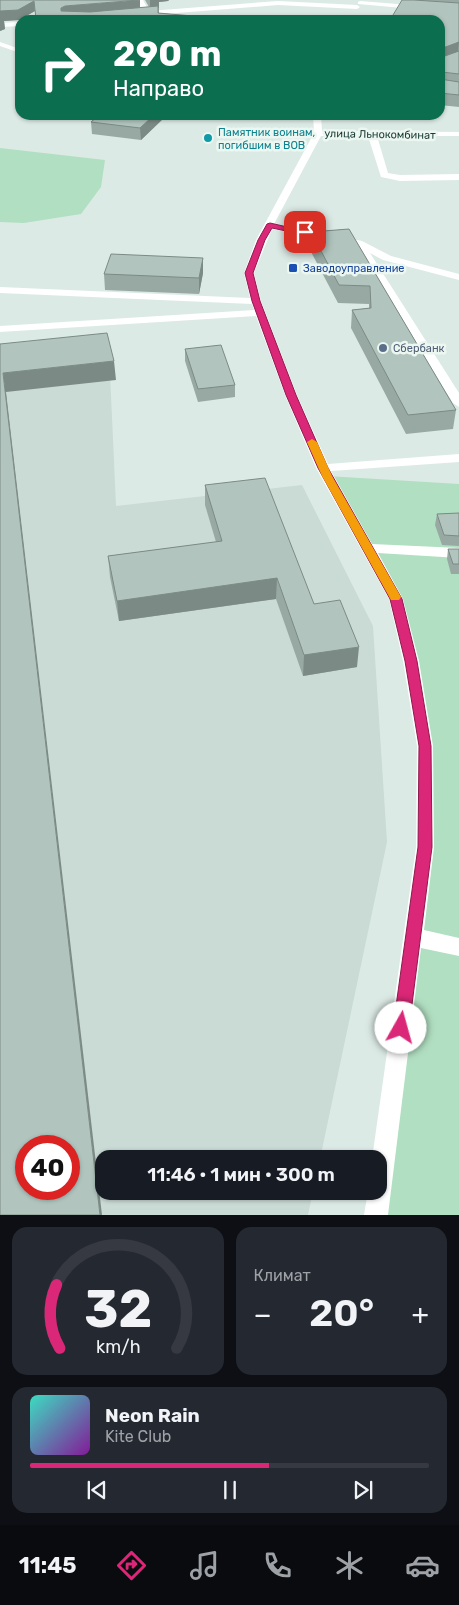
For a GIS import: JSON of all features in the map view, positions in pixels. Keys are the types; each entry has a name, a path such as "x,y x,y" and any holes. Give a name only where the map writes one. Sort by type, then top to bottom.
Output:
{"street":[{"path":"140,0 148,14"},
{"path":"129,15 278,3 459,11"},
{"path":"193,10 195,15"},
{"path":"0,25 15,24"},
{"path":"0,44 15,49"},
{"name":"улица Льнокомбинат","path":"317,120 318,133 459,134"},
{"path":"318,133 261,240 249,273 258,307 291,395 323,468 396,599 411,661 425,746 425,847 376,1215"},
{"path":"372,134 384,175 400,178 459,178"},
{"path":"270,226 359,243 387,258 459,277"},
{"path":"359,243 459,403"},
{"path":"0,290 258,307"},
{"path":"0,329 258,307"},
{"path":"323,468 459,458"},
{"path":"368,548 459,553"},
{"path":"413,937 459,947"}],"shaded area":[{"path":"109,351 116,506 302,485 373,626 387,842 322,1150 95,1150 95,1200 311,1200 308,1215 0,1215 0,358"}],"green space":[{"path":"0,148 105,160 101,187 81,214 24,223 0,222"},
{"path":"327,476 459,484 459,1215 376,1215 378,1200 387,1200 387,1150 385,1150 425,847 425,746 396,599"}],"building":[{"path":"0,0 139,0 65,6 61,8 61,11 90,12 158,6 158,13 181,15 36,15 34,1 18,10 0,11"},
{"path":"402,0 459,3 459,42 445,47 445,15 393,15"},
{"path":"459,51 459,74 445,72 445,56"},
{"path":"445,80 459,82 459,95 445,94"},
{"path":"93,120 149,120 140,128 91,122"},
{"path":"349,229 456,410 408,415 352,310 371,308 370,286 339,285 311,232"},
{"path":"111,254 203,258 199,278 104,274"},
{"path":"107,333 114,361 3,373 95,1172 95,1200 98,1200 100,1215 0,1215 0,344"},
{"path":"221,345 235,385 198,389 185,349"},
{"path":"265,478 314,604 340,600 359,647 304,655 277,578 117,601 108,556 222,541 205,485"},
{"path":"459,513 459,536 444,535 437,514"},
{"path":"448,549 459,549 459,564 453,564"}],"slow traffic":[{"path":"312,442 327,476 395,597"}],"place":[{"name":"Памятник воинам, погибшим в ВОВ","path":"208,138"},
{"name":"Заводоуправление","path":"293,268"},
{"name":"Сбербанк","path":"383,348"}],"route":[{"path":"305,232 270,226 261,240 249,273 256,301 291,395 323,468 396,599 411,661 425,746 425,847 401,1028"}]}
